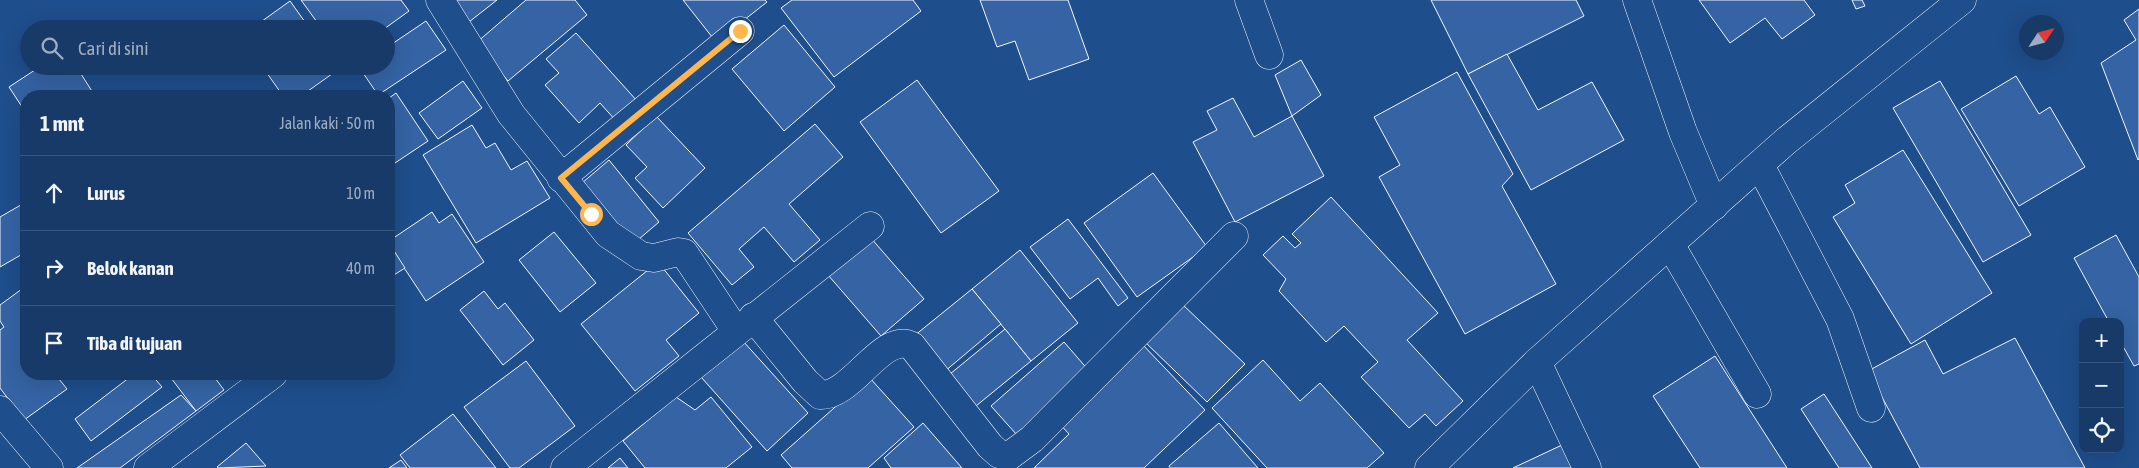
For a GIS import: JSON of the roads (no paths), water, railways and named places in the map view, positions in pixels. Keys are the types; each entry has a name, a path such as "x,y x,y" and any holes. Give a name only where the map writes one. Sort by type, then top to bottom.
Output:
{"main road":[{"path":"440,0 511,114 608,234 641,256 654,258 678,252 684,253 744,324 820,395 836,392 884,351 897,343 907,343 912,346 978,432 998,454 1004,457 1014,454 1032,439 1234,236"},
{"path":"1249,0 1269,55"},
{"path":"1637,0 1684,132 1714,206"},
{"path":"1428,468 1537,362 1786,141 1962,0"},
{"path":"561,178 740,31"},
{"path":"1760,165 1840,319 1871,408"},
{"path":"565,468 744,324 870,226"},
{"path":"1670,244 1757,394"},
{"path":"1537,362 1587,468"},
{"path":"148,468 265,380"},
{"path":"0,410 49,468"}]}
